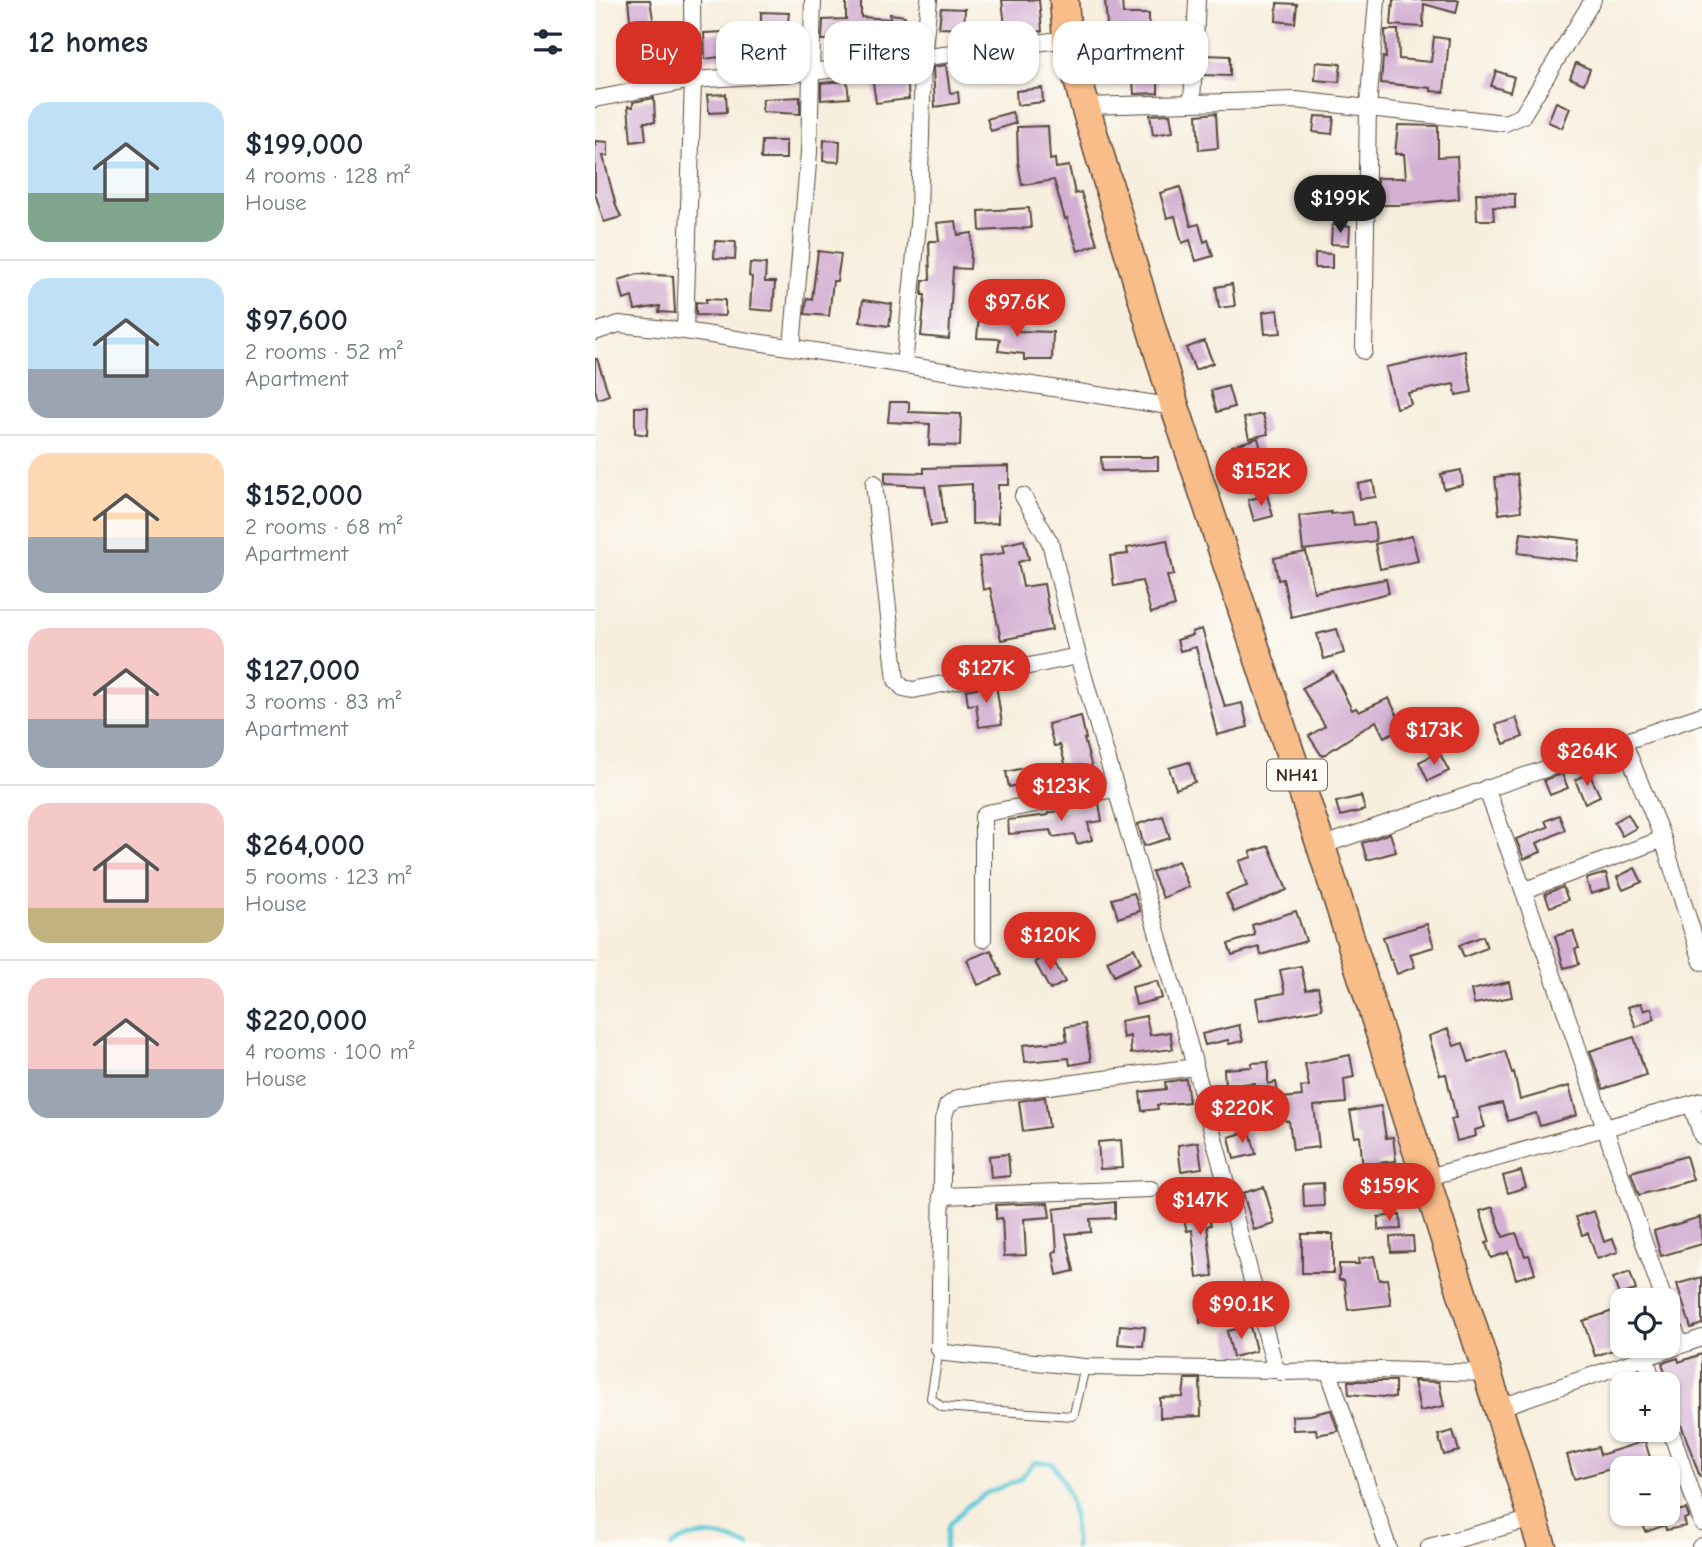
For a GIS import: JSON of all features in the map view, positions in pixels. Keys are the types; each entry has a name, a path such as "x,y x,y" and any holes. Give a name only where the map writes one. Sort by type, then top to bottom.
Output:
{"highway":[{"name":"NH41","path":"1064,0 1066,21"},
{"name":"NH41","path":"1079,84 1175,407 1321,846 1542,1547"}],"street":[{"path":"692,0 692,21"},
{"path":"792,347 809,152 813,0"},
{"path":"927,21 929,0"},
{"path":"1192,103 1197,0"},
{"path":"1364,351 1368,108 1377,0"},
{"path":"1085,106 1296,100 1505,123 1515,121 1522,116 1593,0"},
{"path":"934,57 1053,42"},
{"path":"702,79 824,70"},
{"path":"595,99 672,84"},
{"path":"685,331 693,84"},
{"path":"904,365 919,214 922,84"},
{"path":"595,332 619,324 685,331 1175,407"},
{"path":"874,483 896,680 903,688 913,690 1078,656"},
{"path":"1023,496 1050,542 1078,656 1195,1067 1277,1370"},
{"path":"1321,846 1702,715"},
{"path":"1623,741 1663,839 1701,952"},
{"path":"1486,788 1524,890 1660,1288"},
{"path":"983,939 983,817 987,813 1115,789"},
{"path":"1524,890 1663,839"},
{"path":"1195,1067 958,1098 947,1106 943,1120 939,1349 946,1353 1085,1367 1486,1373"},
{"path":"1425,1178 1696,1103 1702,1136"},
{"path":"941,1196 1151,1189"},
{"path":"1680,1345 1702,1338"},
{"path":"1498,1408 1642,1358"},
{"path":"1329,1372 1388,1547"},
{"path":"1674,1442 1702,1523"},
{"path":"1429,1547 1533,1520"}],"lane":[{"path":"939,1349 931,1398 942,1407 1072,1416 1085,1367"}],"building":[{"path":"628,0 650,0 653,21 630,21"},
{"path":"846,0 861,0 861,17 890,19 890,14 905,16 904,21 824,21 822,40 823,20 846,19"},
{"path":"1002,0 1039,0 1042,31 1039,31 1039,21 1004,21"},
{"path":"1105,0 1122,0 1123,14 1149,14 1149,21 1107,21"},
{"path":"1393,0 1459,0 1456,13 1424,4 1423,27 1391,25"},
{"path":"1277,3 1297,4 1295,23 1276,21"},
{"path":"941,8 965,9 964,21 948,21 948,28 939,28"},
{"path":"761,12 789,13 788,21 761,21"},
{"path":"1385,30 1398,30 1399,59 1431,62 1434,37 1449,39 1444,92 1431,91 1431,88 1381,83 1383,57 1386,58"},
{"path":"716,32 716,57 705,59 704,33"},
{"path":"1208,55 1230,56 1230,76 1208,75"},
{"path":"1316,62 1341,64 1339,82 1315,80"},
{"path":"1576,63 1590,69 1584,84 1570,78"},
{"path":"946,65 950,93 958,92 959,103 935,107 934,67"},
{"path":"1496,71 1514,77 1510,92 1491,86"},
{"path":"821,83 847,84 849,98 821,100"},
{"path":"873,84 907,84 909,99 876,103"},
{"path":"1133,84 1158,84 1158,93 1134,94"},
{"path":"1042,88 1043,102 1017,105 1016,91"},
{"path":"726,94 727,112 709,113 707,95"},
{"path":"800,97 800,114 762,112 763,99"},
{"path":"654,98 655,122 644,122 646,140 631,142 628,106 633,107 633,102"},
{"path":"1556,102 1570,108 1562,128 1548,122"},
{"path":"1012,112 1016,123 991,131 987,119"},
{"path":"1216,113 1218,148 1199,150 1197,115"},
{"path":"1170,114 1173,132 1153,135 1150,115"},
{"path":"1315,116 1334,117 1332,134 1313,132"},
{"path":"1398,125 1438,126 1438,157 1457,156 1459,199 1377,205 1377,178 1406,178 1404,154 1395,154"},
{"path":"1048,126 1050,160 1055,159 1056,168 1069,166 1075,194 1081,192 1097,244 1078,251 1054,180 1022,185 1017,127"},
{"path":"824,140 840,141 839,162 823,161"},
{"path":"595,141 608,142 608,156 603,156 621,217 604,222 595,193"},
{"path":"762,141 786,141 786,159 761,159"},
{"path":"1180,187 1191,226 1199,224 1204,242 1208,240 1213,256 1196,261 1190,240 1182,243 1175,216 1167,218 1160,193"},
{"path":"1476,193 1515,194 1515,208 1493,207 1494,220 1477,220"},
{"path":"1029,208 1031,228 980,231 979,211"},
{"path":"956,221 958,235 972,233 970,269 953,268 949,339 921,336 925,295 922,295 923,280 930,280 929,241 939,241 937,223"},
{"path":"1332,225 1350,226 1349,245 1331,244"},
{"path":"715,241 736,242 735,259 714,258"},
{"path":"818,251 841,254 837,281 833,281 829,316 805,314 807,298 812,299"},
{"path":"1315,253 1332,254 1332,268 1315,268"},
{"path":"750,263 766,264 765,282 775,282 773,311 750,309"},
{"path":"638,274 673,276 675,313 659,312 660,306 635,310 632,297 624,300 619,280"},
{"path":"1232,284 1235,306 1219,308 1216,287"},
{"path":"706,299 725,300 725,316 696,315 696,302 706,303"},
{"path":"863,300 892,304 889,326 860,322"},
{"path":"1278,310 1281,333 1265,334 1263,312"},
{"path":"979,317 1019,322 1018,331 1053,332 1052,360 1024,360 1024,354 998,351 1000,339 977,338"},
{"path":"1204,341 1213,363 1195,370 1186,348"},
{"path":"1465,351 1472,392 1456,395 1454,384 1408,393 1411,404 1396,408 1386,367"},
{"path":"595,359 609,395 598,399 595,389"},
{"path":"1228,386 1234,407 1217,412 1211,391"},
{"path":"890,402 909,402 909,412 961,414 960,446 929,445 930,424 888,422"},
{"path":"635,407 648,407 647,435 635,433"},
{"path":"1263,414 1268,434 1249,438 1244,418"},
{"path":"1258,438 1266,467 1247,473 1243,457 1235,459 1232,446"},
{"path":"1101,457 1158,457 1158,470 1102,471"},
{"path":"1009,466 1009,485 998,485 998,523 972,524 972,484 940,486 945,524 931,526 925,486 885,484 885,472 924,473 924,468"},
{"path":"1461,470 1463,485 1444,489 1441,474"},
{"path":"1517,474 1521,511 1499,514 1495,477"},
{"path":"1373,481 1376,497 1360,499 1358,484"},
{"path":"1267,495 1273,516 1254,521 1248,500"},
{"path":"1352,512 1354,525 1374,523 1376,541 1303,550 1299,516"},
{"path":"1521,533 1580,540 1577,561 1518,553"},
{"path":"1412,536 1418,561 1380,569 1375,544"},
{"path":"1024,540 1029,559 1018,562 1023,587 1044,584 1052,630 1001,640 990,588 983,590 979,557 1004,553 1002,545"},
{"path":"1167,540 1174,575 1167,576 1175,606 1151,613 1142,581 1114,586 1110,556 1128,554 1127,548"},
{"path":"1306,552 1314,592 1386,579 1389,593 1291,617 1283,579 1278,580 1274,558"},
{"path":"1202,629 1225,707 1242,703 1248,727 1217,735 1196,647 1180,651 1177,640"},
{"path":"1337,629 1344,653 1324,659 1317,634"},
{"path":"1333,671 1352,710 1356,708 1359,712 1389,698 1403,728 1384,737 1376,721 1322,756 1309,736 1325,726 1302,688"},
{"path":"996,684 1002,724 979,727 976,704 968,705 966,690"},
{"path":"1081,716 1093,771 1069,778 1060,745 1054,746 1048,724"},
{"path":"1516,718 1523,737 1504,744 1496,725"},
{"path":"1439,752 1449,771 1428,781 1419,762"},
{"path":"1189,762 1195,782 1176,789 1169,768"},
{"path":"1024,768 1027,783 1009,787 1006,772"},
{"path":"1589,773 1600,796 1585,803 1575,780"},
{"path":"1562,774 1568,788 1550,795 1544,780"},
{"path":"1361,796 1365,810 1340,816 1336,802"},
{"path":"1099,803 1102,821 1088,823 1092,840 1077,844 1074,834 1053,837 1051,830 1009,834 1008,820 1048,815"},
{"path":"1628,814 1636,828 1622,836 1614,822"},
{"path":"1559,815 1565,830 1537,843 1541,852 1524,859 1516,839 1548,827 1545,821"},
{"path":"1163,816 1170,838 1144,846 1138,824"},
{"path":"1390,833 1396,852 1367,860 1362,843"},
{"path":"1269,846 1287,890 1234,912 1226,894 1247,886 1239,861 1252,857 1250,852"},
{"path":"1178,861 1189,887 1163,898 1152,872"},
{"path":"1635,868 1642,882 1623,890 1617,877"},
{"path":"1606,873 1610,888 1591,894 1586,879"},
{"path":"1563,887 1568,900 1550,907 1545,894"},
{"path":"1134,893 1140,911 1118,918 1112,899"},
{"path":"1296,911 1306,941 1261,955 1259,947 1232,955 1228,944 1255,935 1252,925"},
{"path":"1427,924 1434,947 1410,954 1415,967 1397,974 1383,937"},
{"path":"1573,931 1579,948 1575,949 1579,964 1564,968 1555,936"},
{"path":"1483,936 1487,948 1464,957 1459,945"},
{"path":"1134,948 1141,963 1114,976 1107,961"},
{"path":"991,950 1002,975 978,985 967,960"},
{"path":"1050,954 1065,982 1050,990 1035,962"},
{"path":"1301,966 1306,990 1318,987 1322,1009 1260,1021 1256,998 1285,993 1280,970"},
{"path":"1157,981 1162,998 1136,1005 1132,987"},
{"path":"1509,982 1512,997 1474,1004 1471,990"},
{"path":"1641,1003 1644,1011 1651,1008 1655,1019 1636,1027 1628,1007"},
{"path":"1146,1016 1150,1035 1170,1032 1173,1049 1131,1054 1130,1036 1123,1038 1120,1021"},
{"path":"1085,1024 1091,1061 1070,1065 1069,1058 1025,1062 1023,1045 1067,1041 1065,1027"},
{"path":"1239,1025 1243,1041 1229,1044 1228,1040 1205,1045 1202,1034"},
{"path":"1448,1029 1454,1046 1463,1043 1469,1062 1505,1051 1512,1073 1514,1072 1520,1100 1569,1086 1577,1115 1540,1126 1536,1113 1508,1121 1502,1103 1479,1108 1485,1127 1475,1130 1476,1136 1457,1141 1451,1119 1456,1118 1446,1074 1440,1075 1429,1036"},
{"path":"1634,1037 1646,1075 1603,1089 1590,1051"},
{"path":"1350,1055 1354,1077 1344,1079 1346,1103 1314,1106 1319,1147 1293,1150 1283,1098 1302,1096 1301,1087 1309,1086 1305,1064"},
{"path":"1268,1062 1268,1084 1276,1082 1280,1105 1259,1108 1255,1083 1225,1085 1224,1069 1252,1067 1252,1063"},
{"path":"1186,1079 1189,1102 1157,1105 1158,1109 1142,1111 1140,1092 1166,1089 1165,1082"},
{"path":"1045,1097 1049,1127 1023,1131 1019,1101"},
{"path":"1381,1106 1386,1138 1393,1137 1396,1161 1378,1163 1385,1202 1366,1205 1360,1136 1355,1137 1350,1111"},
{"path":"1250,1131 1256,1154 1234,1159 1229,1137"},
{"path":"1121,1140 1123,1168 1100,1169 1098,1142"},
{"path":"1198,1142 1202,1168 1181,1171 1178,1145"},
{"path":"1008,1154 1010,1176 991,1178 989,1156"},
{"path":"1686,1156 1693,1180 1639,1195 1631,1172"},
{"path":"1521,1171 1526,1187 1508,1193 1503,1176"},
{"path":"1323,1183 1324,1206 1304,1207 1303,1184"},
{"path":"1264,1187 1275,1224 1254,1230 1243,1193"},
{"path":"1204,1201 1211,1225 1207,1226 1213,1276 1197,1278 1192,1230 1187,1231 1181,1208"},
{"path":"1115,1202 1115,1218 1090,1219 1091,1232 1066,1234 1074,1271 1057,1275 1053,1252 1057,1251 1054,1209"},
{"path":"1048,1203 1050,1217 1024,1219 1026,1255 1004,1256 1002,1218 996,1219 996,1205"},
{"path":"1493,1207 1503,1237 1516,1233 1525,1256 1529,1255 1535,1273 1516,1279 1508,1252 1491,1258 1486,1243 1490,1242 1480,1211"},
{"path":"1594,1211 1604,1242 1613,1239 1618,1252 1597,1259 1588,1233 1582,1235 1576,1217"},
{"path":"1400,1215 1401,1229 1378,1230 1378,1217"},
{"path":"1700,1217 1702,1244 1661,1256 1654,1231"},
{"path":"1302,1234 1333,1234 1333,1273 1302,1273"},
{"path":"1413,1236 1414,1251 1391,1252 1390,1237"},
{"path":"1374,1256 1379,1280 1387,1279 1391,1305 1348,1310 1344,1280 1339,1280 1339,1264 1359,1264 1358,1259"},
{"path":"1630,1272 1635,1288 1617,1288 1613,1278"},
{"path":"1702,1277 1702,1324 1691,1328 1677,1284"},
{"path":"1226,1305 1227,1321 1200,1323 1199,1306"},
{"path":"1610,1312 1610,1351 1595,1356 1583,1321"},
{"path":"1120,1325 1145,1327 1143,1346 1118,1344"},
{"path":"1250,1326 1256,1351 1233,1357 1227,1331"},
{"path":"1702,1354 1702,1477 1680,1421 1680,1372 1665,1372 1662,1363 1678,1358 1679,1362"},
{"path":"1185,1379 1200,1379 1201,1416 1160,1418 1160,1398 1183,1397"},
{"path":"1348,1381 1395,1381 1395,1398 1349,1394"},
{"path":"1414,1381 1439,1382 1444,1406 1420,1411"},
{"path":"1331,1410 1338,1431 1317,1435 1316,1429 1293,1430 1292,1416"},
{"path":"1453,1431 1459,1451 1444,1455 1438,1435"},
{"path":"1645,1442 1650,1456 1610,1456 1610,1469 1574,1479 1567,1455 1598,1447 1600,1455"},
{"path":"1686,1509 1689,1517 1684,1519 1686,1526 1666,1530 1665,1526 1680,1526 1680,1510"},
{"path":"1644,1526 1662,1526 1646,1532"}],"waterway":[{"path":"945,1547 948,1526 966,1507 986,1493 1019,1480 1035,1462 1052,1463 1064,1483 1073,1513 1075,1547"},
{"path":"671,1547 689,1538 709,1535 730,1539 749,1547"}]}
